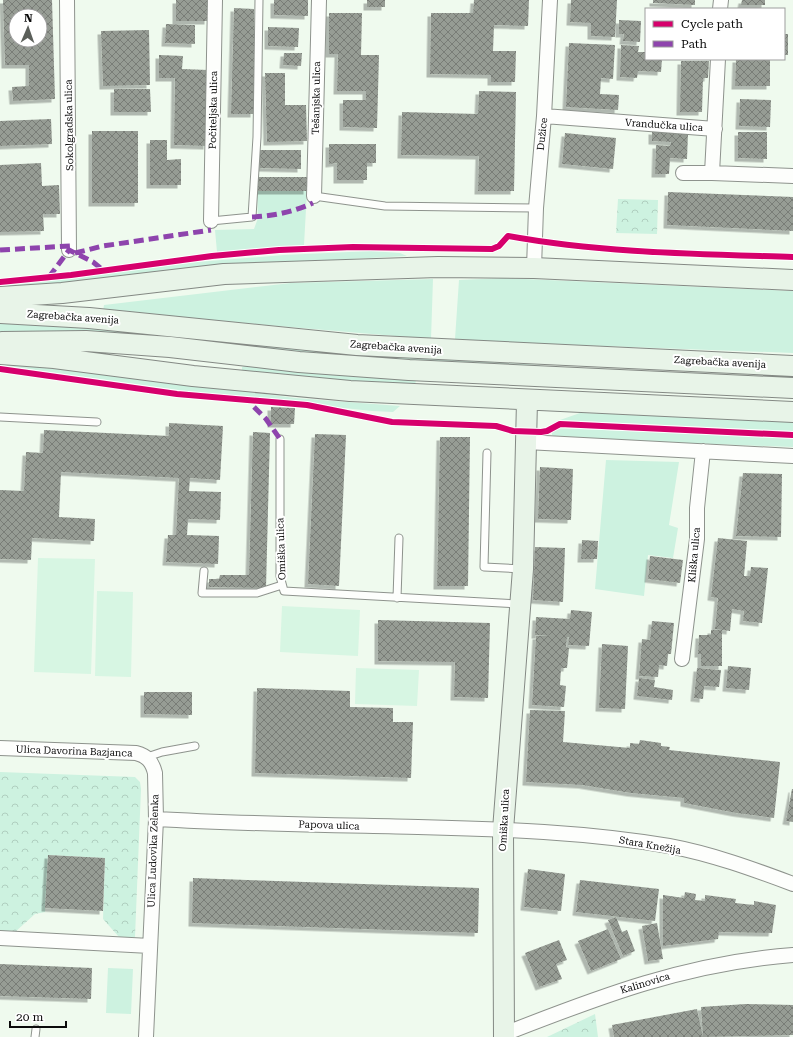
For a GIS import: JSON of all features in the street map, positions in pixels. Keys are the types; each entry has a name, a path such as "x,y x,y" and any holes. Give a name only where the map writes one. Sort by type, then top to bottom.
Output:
{"main road":[{"path":"0,297 62,293 224,274 438,267 534,268 793,280"},
{"name":"Zagrebačka avenija","path":"0,313 89,318 358,345 793,366"},
{"path":"0,342 86,341 170,347 299,362 409,370 793,388"},
{"path":"0,354 54,358 193,376 328,390 527,401 793,412"},
{"name":"Omiška ulica","path":"504,1035 503,830 519,604 523,569 527,401"}],"street":[{"name":"Sokolgradska ulica","path":"67,0 69,250"},
{"name":"Počiteljska ulica","path":"211,221 214,0"},
{"name":"Tešanjska ulica","path":"314,196 319,0"},
{"name":"Dužice","path":"534,268 536,208 544,116 550,0"},
{"name":"Vrandučka ulica","path":"544,116 715,129 718,60"},
{"path":"712,173 715,129"},
{"path":"683,173 793,176"},
{"path":"526,442 793,456"},
{"name":"Kliška ulica","path":"682,659 697,539 697,508 703,451"},
{"name":"Ulica Davorina Bazjanca","path":"0,748 136,752 147,757"},
{"name":"Ulica Ludovika Zelenka","path":"146,1037 156,819 155,773 147,757"},
{"name":"Papova ulica","path":"156,819 503,830"},
{"name":"Stara Knežija","path":"503,830 614,838 671,847 752,868 793,884"},
{"path":"0,938 150,946"},
{"name":"Kalinovica","path":"504,1035 590,1000 666,976 722,963 793,955"}],"lane":[{"path":"211,221 252,217 257,137 258,0"},
{"path":"314,196 385,206 536,208"},
{"path":"0,417 97,422"},
{"name":"Omiška ulica","path":"280,439 280,576 284,592 519,604"},
{"path":"487,453 484,567 523,569"},
{"path":"397,598 399,538"},
{"path":"204,571 202,593 256,593 282,584"},
{"path":"147,757 162,752 195,746"},
{"path":"35,1037 36,1029"}],"green space":[{"path":"257,191 307,191 304,245 217,252 215,230 254,229 258,218"},
{"path":"618,199 658,200 657,234 616,233"},
{"path":"371,251 400,253 407,256 274,263 0,292 0,286 197,262 284,255"},
{"path":"505,278 793,291 793,353 494,342 455,339 459,280"},
{"path":"433,279 431,339 103,311 104,305 291,283"},
{"path":"0,323 97,328 346,354 540,365 540,367 417,362 61,332 0,332"},
{"path":"0,362 143,378 295,398 400,406 393,412 372,411 193,392 0,365"},
{"path":"245,366 416,380 415,385 354,381 242,370 242,367"},
{"path":"580,413 713,417 793,422 793,431 560,420"},
{"path":"557,428 793,438 793,447 561,438 552,435 552,432"},
{"path":"606,460 679,462 669,525 678,528 673,558 648,555 644,596 595,589"},
{"path":"38,558 95,559 91,674 34,672"},
{"path":"97,591 133,592 131,677 95,676"},
{"path":"282,606 360,610 358,656 280,652"},
{"path":"356,668 419,670 417,706 355,704"},
{"path":"0,772 135,777 140,782 141,789 135,937 119,937 103,919 105,858 48,855 45,912 35,914 15,932 0,932"},
{"path":"108,968 133,969 131,1014 106,1013"},
{"path":"595,1014 598,1037 547,1037"}],"building":[{"path":"3,0 52,0 55,99 13,101 12,87 29,86 29,65 5,65"},
{"path":"176,0 208,0 208,21 176,21"},
{"path":"274,0 308,0 308,16 274,15"},
{"path":"367,0 385,0 385,7 367,7"},
{"path":"474,0 529,0 528,26 494,25 493,51 516,51 515,82 491,82 491,75 430,74 431,13 473,13"},
{"path":"571,0 617,0 615,37 591,36 591,23 570,22"},
{"path":"653,0 695,0 695,5 653,3"},
{"path":"742,0 765,0 765,5 741,5"},
{"path":"234,8 254,9 254,114 231,114"},
{"path":"329,13 362,13 361,55 379,55 377,128 343,127 343,100 366,100 366,91 337,91 338,54 329,54"},
{"path":"619,20 641,21 640,42 623,41 624,34 619,34"},
{"path":"166,24 195,25 195,44 165,43"},
{"path":"268,27 299,28 298,47 268,46"},
{"path":"149,30 150,85 103,86 101,31"},
{"path":"785,34 788,34 788,55 785,55"},
{"path":"569,43 615,45 613,79 601,78 600,94 619,95 618,110 566,107"},
{"path":"621,45 639,46 638,52 645,52 645,60 662,60 661,72 638,71 637,78 620,77"},
{"path":"284,53 302,53 301,66 283,65"},
{"path":"159,55 183,56 182,69 208,70 207,146 174,145 175,78 159,78"},
{"path":"736,60 770,60 770,86 735,86"},
{"path":"681,61 709,61 708,78 703,78 702,112 680,112"},
{"path":"265,73 285,73 285,105 306,105 307,141 267,142"},
{"path":"114,89 150,89 151,112 114,112"},
{"path":"479,91 516,92 514,191 478,191 479,156 401,155 402,112 478,114"},
{"path":"740,99 771,100 770,127 739,126"},
{"path":"51,119 52,144 0,146 0,121"},
{"path":"92,131 138,131 138,203 92,203"},
{"path":"652,131 688,133 687,159 670,158 669,174 655,174 656,145 670,146 671,142 652,141"},
{"path":"738,132 767,132 767,159 738,158"},
{"path":"565,133 616,138 613,169 562,164"},
{"path":"150,140 167,140 167,160 181,159 181,185 150,185"},
{"path":"329,144 376,144 376,163 367,163 367,180 337,180 337,163 329,164"},
{"path":"260,150 301,150 301,169 260,168"},
{"path":"41,163 42,186 59,185 60,214 43,214 44,231 0,232 0,165"},
{"path":"257,177 307,177 307,191 257,191"},
{"path":"668,192 793,197 793,231 667,225"},
{"path":"271,407 295,408 294,424 271,424"},
{"path":"169,423 223,426 220,480 190,478 189,491 221,492 220,520 188,519 187,535 219,536 218,564 166,562 168,535 176,535 179,478 61,472 59,517 95,519 94,541 32,538 31,560 0,559 0,490 24,491 26,452 43,453 44,430 169,436"},
{"path":"253,432 270,433 266,588 209,587 209,579 219,579 220,575 249,575"},
{"path":"315,434 346,435 339,586 308,584"},
{"path":"440,437 470,437 468,586 437,586"},
{"path":"540,467 573,469 571,520 538,519"},
{"path":"743,473 782,474 781,537 736,536"},
{"path":"718,538 747,541 744,576 750,576 751,567 768,568 762,623 743,621 744,611 732,609 730,631 715,629 718,598 711,597"},
{"path":"582,540 598,541 597,559 581,559"},
{"path":"535,547 565,548 563,602 533,600"},
{"path":"650,556 683,560 680,583 648,579"},
{"path":"571,610 592,612 589,646 568,645 569,637 567,637 566,647 569,648 567,668 561,668 560,685 566,686 564,707 532,705 536,636 551,636 535,635 536,617 570,619"},
{"path":"378,620 490,623 488,698 454,697 455,662 378,661"},
{"path":"652,621 674,623 671,654 668,654 667,666 659,665 658,677 639,676 642,639 650,640"},
{"path":"711,630 722,630 722,666 701,666 701,654 698,654 699,635 711,635"},
{"path":"602,644 628,646 625,709 599,708"},
{"path":"728,666 751,668 749,690 726,688"},
{"path":"697,668 721,670 719,687 704,686 703,699 694,698"},
{"path":"639,678 655,680 654,687 673,690 672,700 637,696"},
{"path":"257,688 350,691 350,707 393,708 393,722 413,722 411,778 255,773"},
{"path":"144,692 192,692 192,715 144,714"},
{"path":"530,710 565,711 563,742 630,748 630,743 639,744 640,740 661,743 661,746 670,747 669,750 780,762 774,818 736,813 684,803 684,798 631,793 582,785 526,782"},
{"path":"793,789 793,822 786,821"},
{"path":"48,855 105,858 103,911 45,908"},
{"path":"528,869 565,874 561,911 524,907"},
{"path":"193,878 479,888 478,933 192,923"},
{"path":"580,880 659,889 655,921 576,912"},
{"path":"685,892 696,894 695,900 705,901 705,895 736,899 735,903 754,905 754,901 776,905 772,933 719,932 718,939 663,946 663,895 684,898"},
{"path":"616,917 622,932 627,930 635,951 623,956 608,920"},
{"path":"657,923 663,959 648,961 642,926"},
{"path":"608,929 621,959 591,971 578,941"},
{"path":"559,940 567,960 556,964 562,979 539,987 525,953"},
{"path":"0,964 92,968 91,999 0,996"},
{"path":"746,1004 793,1005 793,1035 703,1037 701,1007"},
{"path":"697,1009 703,1037 614,1037 612,1025"}],"marked path":[{"path":"252,217 283,213 313,203"},
{"path":"75,253 103,246 211,230"},
{"path":"0,250 70,246"},
{"path":"49,277 69,250 93,262 104,271"},
{"path":"254,407 266,419 280,439"}],"cycle path":[{"path":"0,282 71,275 212,256 279,250 353,247 492,249 499,246 508,236 578,246 650,252 793,257"},
{"path":"0,369 177,394 307,405 392,422 496,426 513,431 541,432 547,431 560,424 793,435"}]}
